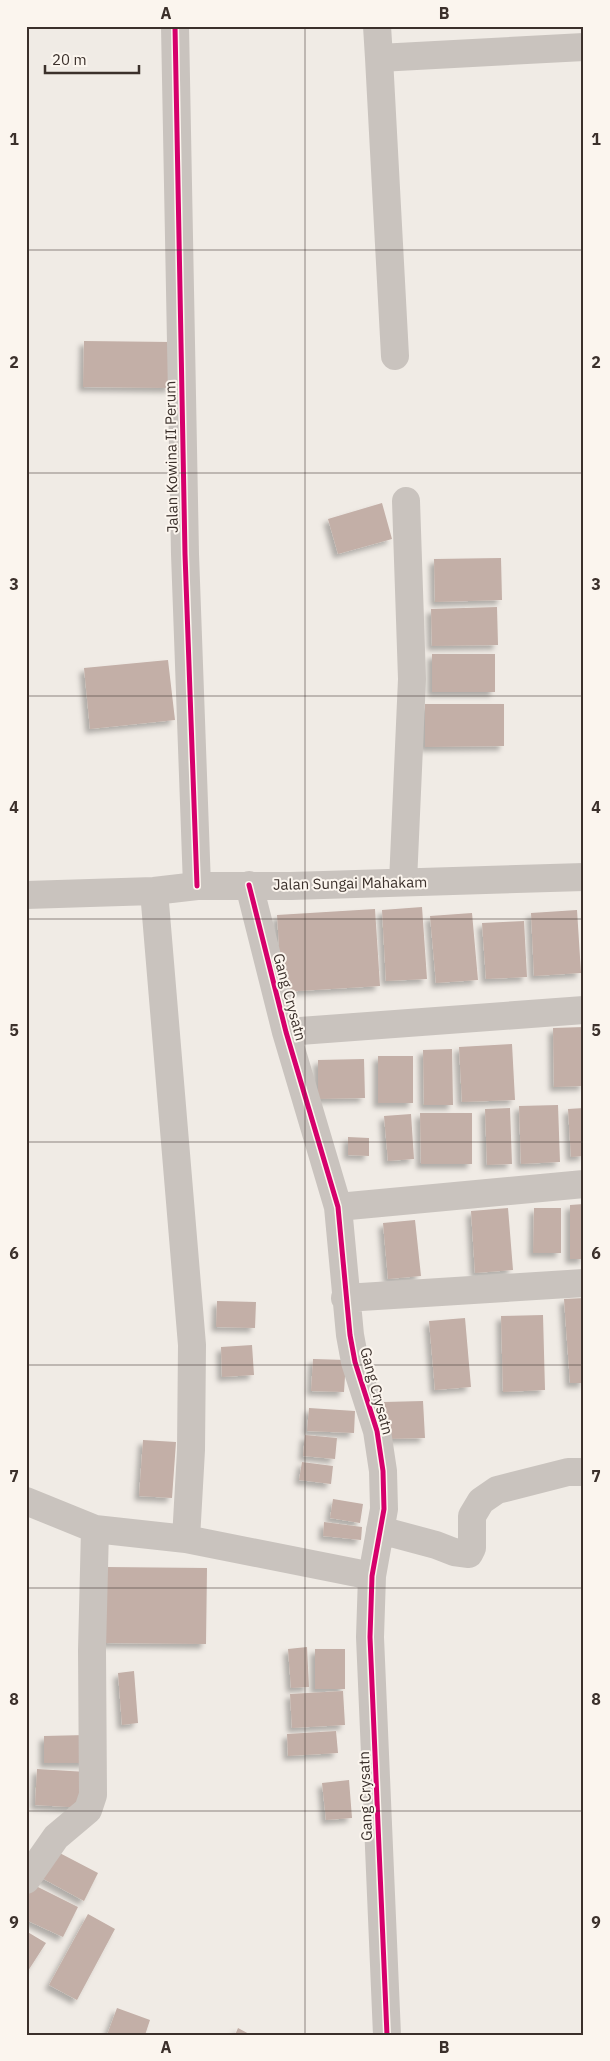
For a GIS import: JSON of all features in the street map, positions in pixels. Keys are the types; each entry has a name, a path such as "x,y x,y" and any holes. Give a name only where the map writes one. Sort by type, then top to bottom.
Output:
{"street":[{"name":"Jalan Kowina II Perum","path":"175,26 186,554 197,886"},
{"path":"377,26 395,356"},
{"path":"379,58 584,47"},
{"path":"403,882 412,679 406,501"},
{"name":"Jalan Sungai Mahakam","path":"26,895 154,891 197,886 291,886 584,877"},
{"name":"Gang Crysatn","path":"249,885 286,1032 338,1207 345,1298 355,1362 377,1431 383,1471 384,1509 372,1576 370,1637 387,2035"},
{"path":"154,891 192,1345 191,1450 186,1539"},
{"path":"286,1032 584,1010"},
{"path":"338,1207 584,1184"},
{"path":"345,1298 584,1283"},
{"path":"380,1530 436,1545 454,1552 469,1554 472,1548 472,1516 481,1501 497,1490 568,1472 584,1472"},
{"path":"26,1501 95,1529 186,1539 314,1566 372,1576"},
{"path":"26,1880 56,1837 88,1810 92,1795 92,1650 95,1529"}],"building":[{"path":"84,341 171,342 171,388 83,387"},
{"path":"382,503 392,539 338,554 328,519"},
{"path":"501,558 502,600 435,602 434,559"},
{"path":"497,607 498,645 432,646 431,609"},
{"path":"432,654 495,654 495,692 432,692"},
{"path":"168,660 175,720 90,729 84,668"},
{"path":"425,704 504,704 504,746 425,747"},
{"path":"422,907 427,979 386,981 382,910"},
{"path":"375,909 380,986 282,992 277,915"},
{"path":"577,910 581,973 534,976 531,913"},
{"path":"472,913 478,980 436,983 430,916"},
{"path":"524,921 527,977 486,979 482,923"},
{"path":"584,1027 584,1086 554,1087 553,1028"},
{"path":"512,1044 515,1100 462,1102 459,1047"},
{"path":"452,1049 453,1105 424,1105 423,1050"},
{"path":"378,1056 413,1056 413,1103 378,1103"},
{"path":"364,1059 365,1098 318,1099 318,1060"},
{"path":"558,1105 560,1162 521,1164 519,1106"},
{"path":"510,1108 512,1164 487,1165 485,1109"},
{"path":"584,1108 584,1156 571,1157 568,1109"},
{"path":"420,1113 472,1113 472,1164 421,1164"},
{"path":"411,1114 414,1159 388,1161 384,1116"},
{"path":"348,1137 369,1138 369,1156 348,1155"},
{"path":"584,1204 584,1259 570,1259 570,1205"},
{"path":"508,1208 513,1270 475,1273 471,1211"},
{"path":"534,1208 561,1208 561,1253 533,1253"},
{"path":"415,1220 421,1276 388,1279 383,1223"},
{"path":"584,1298 584,1383 570,1383 564,1299"},
{"path":"217,1301 256,1302 255,1328 216,1327"},
{"path":"543,1315 545,1390 503,1392 501,1316"},
{"path":"465,1318 471,1387 435,1390 429,1321"},
{"path":"252,1345 254,1375 222,1377 221,1347"},
{"path":"313,1359 346,1360 344,1392 311,1391"},
{"path":"423,1401 425,1438 385,1439 384,1402"},
{"path":"309,1408 355,1411 354,1433 307,1431"},
{"path":"305,1435 337,1438 335,1459 303,1456"},
{"path":"143,1440 176,1442 172,1498 139,1496"},
{"path":"302,1462 333,1466 331,1484 299,1480"},
{"path":"333,1499 363,1504 360,1523 330,1518"},
{"path":"324,1522 362,1527 361,1540 323,1536"},
{"path":"106,1567 207,1568 206,1644 106,1643"},
{"path":"307,1647 309,1687 291,1688 288,1649"},
{"path":"315,1649 345,1649 345,1689 315,1689"},
{"path":"134,1671 138,1723 122,1725 118,1673"},
{"path":"343,1691 345,1725 292,1728 290,1694"},
{"path":"336,1731 338,1753 288,1756 287,1734"},
{"path":"86,1735 87,1763 44,1763 44,1736"},
{"path":"37,1769 87,1772 85,1808 35,1805"},
{"path":"349,1780 352,1818 326,1820 322,1783"},
{"path":"52,1849 98,1873 84,1901 38,1876"},
{"path":"30,1883 78,1907 63,1937 26,1920 26,1890"},
{"path":"88,1914 115,1929 77,2000 49,1985"},
{"path":"26,1931 46,1943 26,1974"},
{"path":"117,2008 150,2020 145,2035 107,2035"},
{"path":"238,2028 251,2035 235,2035"}],"cycle path":[{"path":"175,26 185,554 197,886"},
{"path":"249,885 286,1032 338,1207 350,1335 355,1362 377,1431 383,1471 384,1509 372,1576 370,1637 387,2035"}]}
